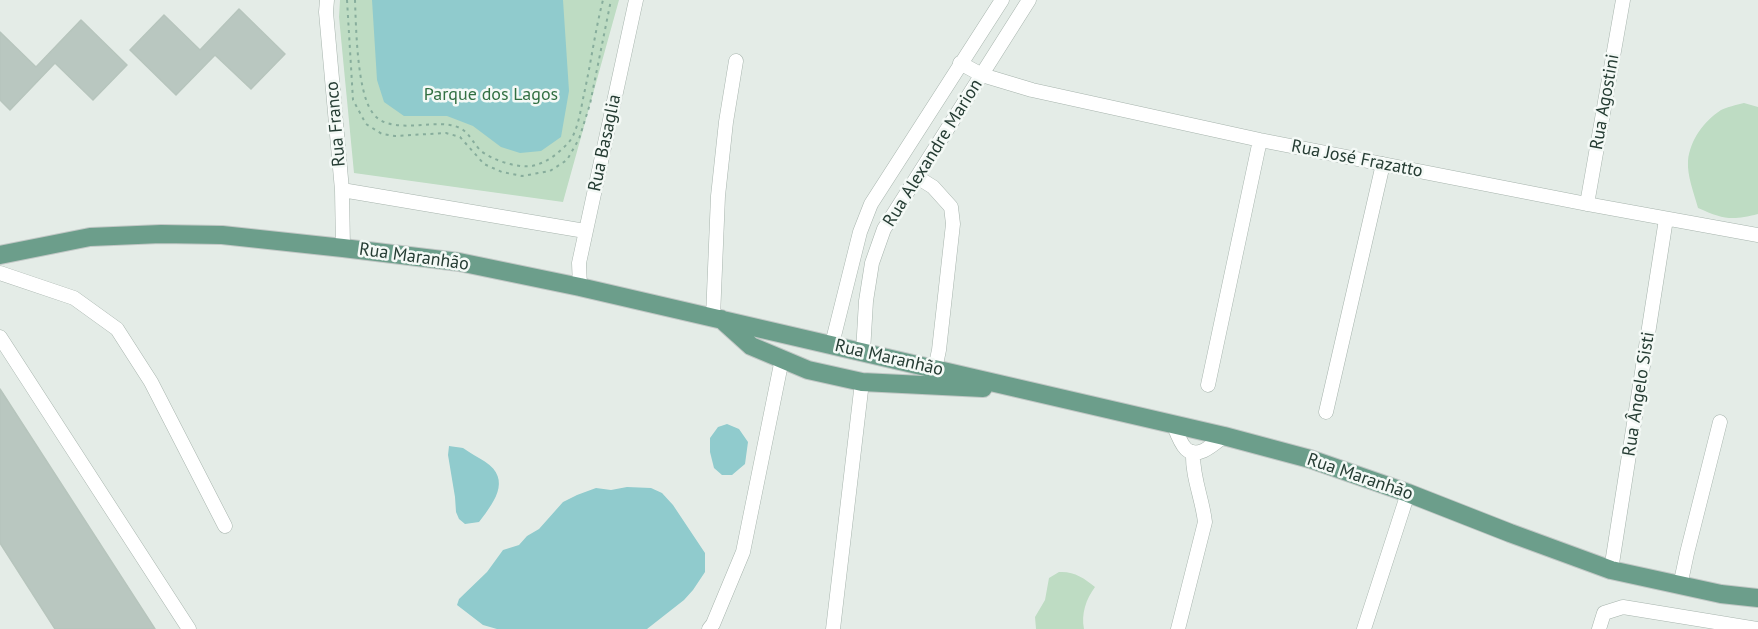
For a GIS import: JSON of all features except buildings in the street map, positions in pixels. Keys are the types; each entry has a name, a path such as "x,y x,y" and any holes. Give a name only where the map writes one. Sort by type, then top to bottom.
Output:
{"main road":[{"name":"Rua Maranhão","path":"0,255 90,237 161,234 222,235 459,262 580,286 1224,436 1310,459 1408,493 1611,570 1721,594 1758,598"},
{"path":"717,318 751,346 808,370 862,382 1024,389"},
{"path":"830,375 832,344"},
{"path":"862,382 863,352"}],"street":[{"name":"Rua Franco","path":"327,0 326,12 342,189 343,248"},
{"name":"Rua Basaglia","path":"580,286 579,263 585,231 636,0"},
{"name":"Rua Alexandre Marion","path":"832,344 860,232 871,204 1002,0"},
{"name":"Rua Alexandre Marion","path":"863,352 866,301 872,263 884,229 1029,0"},
{"name":"Rua Agostini","path":"1587,204 1623,0"},
{"path":"717,318 718,196 735,61"},
{"name":"Rua José Frazatto","path":"960,63 982,75 1032,90 1260,140 1758,235"},
{"path":"1208,384 1260,140"},
{"path":"1326,412 1383,164"},
{"path":"917,177 933,187 951,207 953,224 935,369"},
{"path":"342,189 585,231"},
{"name":"Rua Ângelo Sisti","path":"1611,570 1666,219"},
{"path":"0,273 74,298 117,329 151,382 225,526"},
{"path":"0,337 189,629"},
{"path":"709,629 743,552 783,359"},
{"path":"833,629 862,382"},
{"path":"1680,586 1720,422"},
{"path":"1173,423 1186,449 1193,452 1201,452 1224,436"},
{"path":"1178,629 1205,522 1203,504 1192,468 1193,452"},
{"path":"1364,629 1408,493"},
{"path":"1599,629 1604,613 1623,607 1758,628"}],"path":[{"path":"347,0 353,100 366,124 382,134 395,136 446,133 460,137 484,164 502,172 522,176 550,171 567,160 579,139 590,104 611,0"},
{"path":"355,0 362,92 372,114 386,123 408,126 449,125 465,130 479,149 490,158 513,165 534,166 556,155 571,140 580,114 603,0"}],"green space":[{"name":"Parque dos Lagos","path":"340,0 619,0 563,202 354,173 339,17"},
{"path":"1744,103 1758,107 1758,214 1727,218 1698,208 1688,167 1689,153 1699,132 1709,120 1721,110"},
{"path":"1059,572 1078,576 1095,587 1085,607 1084,629 1036,629 1035,617 1045,600 1049,578"}],"water":[{"path":"372,0 563,0 569,91 561,137 541,151 520,153 501,147 473,126 447,116 404,116 384,102 377,80"},
{"path":"727,424 739,429 748,442 745,464 732,475 722,475 714,468 710,452 710,438 718,427"},
{"path":"449,446 463,448 490,465 496,472 499,480 496,496 479,522 465,524 456,512 448,455"},
{"path":"627,487 651,488 662,493 673,505 705,553 705,572 693,590 684,600 647,629 497,629 483,625 457,605 459,599 487,572 503,550 519,545 527,536 539,529 563,502 596,488 611,490"}]}
